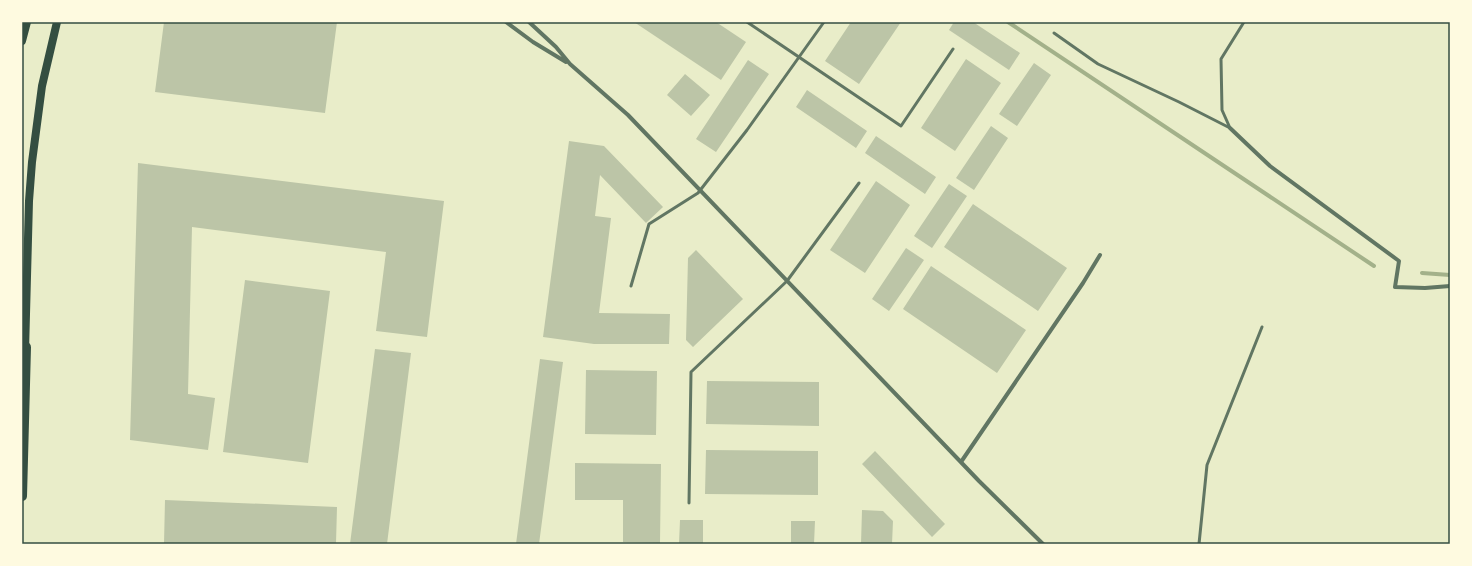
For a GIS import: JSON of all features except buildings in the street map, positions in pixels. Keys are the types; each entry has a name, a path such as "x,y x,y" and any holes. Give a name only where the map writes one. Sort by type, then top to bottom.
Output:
{"main road":[{"path":"22,41 27,22"},
{"path":"22,496 29,201 32,162 42,86 57,22"},
{"path":"22,366 26,347"}],"street":[{"path":"506,22 533,42 570,64"},
{"path":"529,22 556,47 570,64 628,115 961,462 1043,544"},
{"path":"1230,128 1270,166 1399,262 1394,287 1425,288 1450,286"},
{"path":"961,462 1083,283 1100,255"}],"lane":[{"path":"747,22 902,126 954,48"},
{"path":"631,286 649,224 698,193 747,130 824,22"},
{"path":"1230,128 1222,110 1221,59 1244,22"},
{"path":"1054,33 1098,64 1230,128"},
{"path":"689,503 691,372 787,281 859,183"},
{"path":"1199,544 1207,465 1262,327"}],"waterway":[{"path":"1008,22 1374,266"},
{"path":"1422,273 1450,275"}]}
